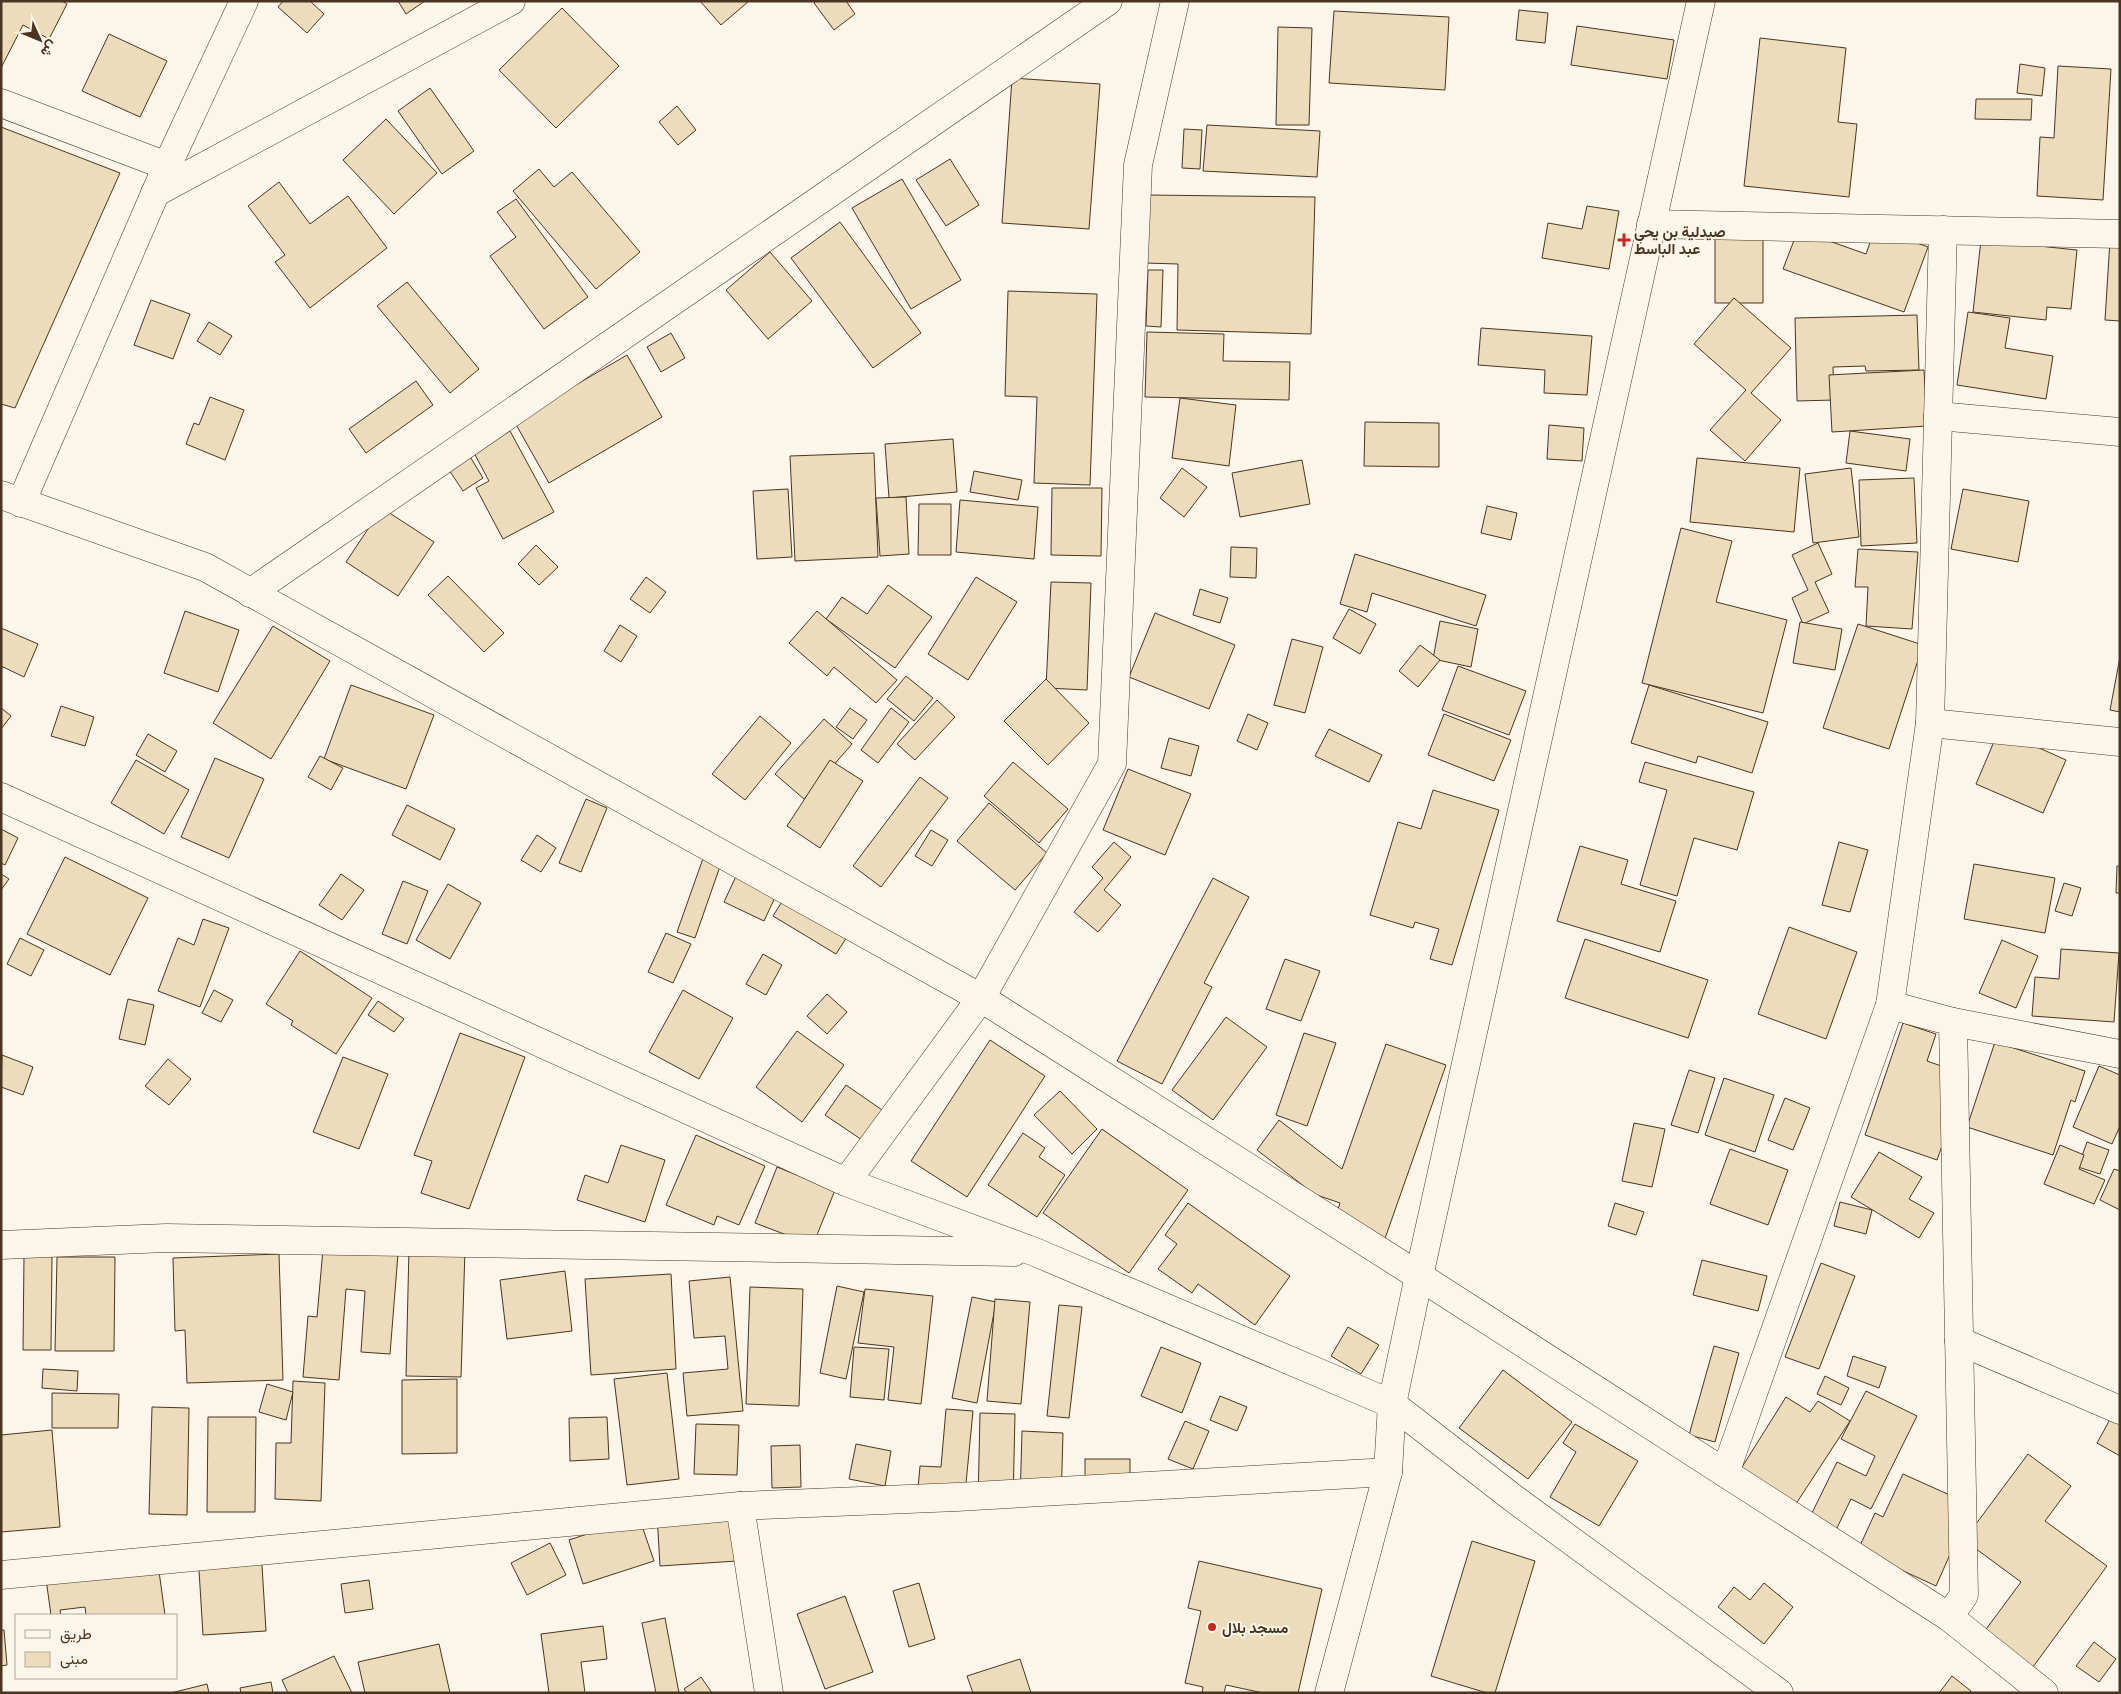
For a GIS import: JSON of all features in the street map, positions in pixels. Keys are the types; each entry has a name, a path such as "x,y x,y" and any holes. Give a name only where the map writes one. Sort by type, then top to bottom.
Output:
{"street":[{"path":"244,1 11,499 206,567 981,998 1419,1276 1949,1617 2044,1693"},
{"path":"155,193 512,1"},
{"path":"250,593 1108,1"},
{"path":"846,1182 981,998 1112,764 1138,165 1175,1"},
{"path":"1329,1693 1388,1472 1392,1404 1419,1276 1701,1"},
{"path":"1,103 167,166"},
{"path":"1651,224 2120,234"},
{"path":"1725,1473 1890,1005 1930,723 1943,230"},
{"path":"1938,416 2120,432"},
{"path":"1930,723 2120,742"},
{"path":"1,797 846,1182 1035,1252 1392,1404 1512,1498 1779,1693"},
{"path":"1890,1005 1952,1022 2120,1054"},
{"path":"1949,1617 1964,1595 1952,1022"},
{"path":"1,1245 166,1238 1035,1252"},
{"path":"1959,1341 2120,1410"},
{"path":"1,1575 740,1506 957,1497 1388,1472"},
{"path":"740,1506 769,1693"}],"building":[{"path":"1,1 62,1 67,4 49,39 23,25 1,68"},
{"path":"283,1 310,1 324,14 307,33 278,7"},
{"path":"398,1 425,1 406,14"},
{"path":"700,1 749,1 721,25"},
{"path":"816,1 846,1 855,14 834,30 814,3"},
{"path":"562,8 619,66 556,128 499,70"},
{"path":"1519,10 1548,13 1545,43 1516,40"},
{"path":"1334,11 1449,17 1445,90 1329,83"},
{"path":"1577,26 1674,40 1667,79 1571,65"},
{"path":"1278,27 1312,28 1309,125 1276,125"},
{"path":"109,34 167,61 140,117 82,91"},
{"path":"1760,38 1846,48 1838,122 1857,124 1849,197 1744,186"},
{"path":"2020,64 2045,68 2042,96 2017,93"},
{"path":"2058,66 2111,69 2103,200 2037,196 2040,137 2054,138"},
{"path":"1012,78 1100,84 1089,229 1002,223"},
{"path":"430,88 474,151 442,174 398,111"},
{"path":"1976,99 2032,99 2031,120 1975,119"},
{"path":"677,106 696,130 678,145 659,122"},
{"path":"386,119 437,173 394,214 343,160"},
{"path":"1207,125 1320,131 1317,177 1203,171"},
{"path":"1,127 120,173 15,408 1,404"},
{"path":"1184,129 1202,130 1200,169 1182,168"},
{"path":"950,159 979,205 946,226 916,180"},
{"path":"539,169 554,187 572,172 640,252 596,289 513,191"},
{"path":"902,179 961,280 911,309 852,208"},
{"path":"279,182 310,224 348,196 387,248 310,308 275,262 285,255 248,206"},
{"path":"1147,195 1315,197 1311,334 1177,330 1178,264 1145,263"},
{"path":"516,199 588,297 544,329 490,256 516,237 497,212"},
{"path":"1587,206 1619,211 1609,269 1542,258 1548,223 1582,229"},
{"path":"840,222 921,333 873,368 791,258"},
{"path":"1875,228 1928,247 1904,312 1783,269 1798,230 1866,254"},
{"path":"1763,229 1763,303 1715,303 1715,230"},
{"path":"1981,240 2077,250 2071,309 2047,307 2046,320 1973,312"},
{"path":"2110,240 2120,240 2120,321 2105,320"},
{"path":"770,252 812,301 768,339 726,290"},
{"path":"1148,270 1163,270 1161,327 1146,326"},
{"path":"407,282 479,369 450,393 377,306"},
{"path":"1008,291 1097,294 1090,485 1034,483 1037,397 1005,396"},
{"path":"1734,298 1791,348 1751,393 1781,420 1745,461 1710,430 1746,390 1694,344"},
{"path":"151,300 190,314 173,359 134,345"},
{"path":"1968,312 2010,318 2005,348 2053,356 2046,399 1957,385"},
{"path":"1917,315 1919,370 1866,371 1865,366 1833,367 1834,400 1797,401 1795,318"},
{"path":"209,322 232,336 220,355 197,341"},
{"path":"1481,328 1592,336 1587,395 1544,393 1545,370 1478,365"},
{"path":"1147,332 1224,334 1223,361 1290,362 1289,400 1145,397"},
{"path":"671,333 685,358 661,372 647,347"},
{"path":"627,355 662,417 549,483 514,421"},
{"path":"1924,370 1927,426 1832,432 1829,375"},
{"path":"416,381 433,405 366,453 349,429"},
{"path":"210,397 244,410 225,460 186,444 194,423 199,425"},
{"path":"1180,398 1236,405 1229,466 1172,458"},
{"path":"1365,422 1439,423 1439,467 1364,466"},
{"path":"1549,425 1584,428 1582,461 1547,459"},
{"path":"510,431 554,512 503,539 476,488 489,481 473,451"},
{"path":"1850,431 1910,439 1906,471 1846,463"},
{"path":"953,439 957,492 889,498 885,444"},
{"path":"466,450 483,478 463,491 445,464"},
{"path":"874,453 878,557 795,561 790,456"},
{"path":"1697,458 1800,468 1794,532 1690,522"},
{"path":"1302,460 1310,504 1240,517 1232,473"},
{"path":"1182,468 1207,487 1184,517 1160,498"},
{"path":"1851,468 1859,537 1813,543 1805,474"},
{"path":"974,471 1022,480 1018,500 970,492"},
{"path":"1914,478 1917,543 1861,546 1859,480"},
{"path":"1052,488 1102,488 1101,556 1051,555"},
{"path":"788,489 792,557 757,559 753,491"},
{"path":"1963,489 2029,501 2018,562 1951,549"},
{"path":"906,497 909,554 880,556 876,498"},
{"path":"960,500 1038,507 1034,559 956,552"},
{"path":"919,504 951,504 951,555 918,555"},
{"path":"1487,506 1517,513 1511,540 1481,533"},
{"path":"382,508 434,542 398,596 346,562"},
{"path":"1681,528 1732,541 1716,602 1787,620 1763,713 1642,683"},
{"path":"1818,543 1832,574 1815,582 1829,612 1803,624 1792,598 1808,590 1792,555"},
{"path":"536,545 558,567 539,585 518,564"},
{"path":"1231,547 1257,548 1256,578 1230,577"},
{"path":"1858,549 1918,552 1912,629 1866,626 1868,587 1855,587"},
{"path":"1355,554 1486,595 1476,626 1372,593 1367,612 1340,604"},
{"path":"448,576 504,633 484,652 428,595"},
{"path":"646,577 666,592 650,613 630,599"},
{"path":"976,577 1017,602 968,680 928,654"},
{"path":"1051,582 1091,583 1087,690 1046,688"},
{"path":"888,585 932,617 895,668 826,619 842,597 867,614"},
{"path":"1200,589 1228,598 1220,623 1193,615"},
{"path":"1349,609 1376,624 1360,654 1333,638"},
{"path":"185,611 239,630 218,692 164,673"},
{"path":"817,611 897,680 876,703 834,667 827,676 789,643"},
{"path":"1155,613 1235,645 1209,709 1129,677"},
{"path":"1440,621 1478,629 1471,667 1433,659"},
{"path":"1800,622 1842,629 1835,670 1793,663"},
{"path":"1858,624 1923,645 1889,749 1823,728"},
{"path":"620,625 637,636 621,662 604,651"},
{"path":"273,626 330,661 271,759 213,723"},
{"path":"1,628 38,644 24,677 1,666"},
{"path":"1292,639 1323,647 1305,713 1274,705"},
{"path":"1420,645 1440,660 1418,687 1399,671"},
{"path":"2120,657 2120,712 2110,710"},
{"path":"1458,666 1526,691 1509,735 1442,710"},
{"path":"906,676 933,698 914,721 887,699"},
{"path":"1046,679 1089,723 1048,765 1004,721"},
{"path":"351,685 434,715 406,789 324,759"},
{"path":"1649,685 1768,722 1752,773 1698,756 1696,763 1631,743"},
{"path":"937,700 955,717 915,760 897,744"},
{"path":"61,706 94,717 85,746 51,736"},
{"path":"1,708 11,716 1,729"},
{"path":"850,708 867,720 853,739 836,727"},
{"path":"891,708 909,722 878,763 861,750"},
{"path":"1248,714 1268,723 1257,750 1237,741"},
{"path":"1444,714 1511,740 1494,781 1428,755"},
{"path":"760,716 791,743 745,800 712,774"},
{"path":"824,719 852,744 804,799 775,774"},
{"path":"1329,729 1382,755 1369,782 1315,756"},
{"path":"1999,730 2066,760 2043,813 1976,784"},
{"path":"148,734 177,751 165,772 136,755"},
{"path":"1169,738 1199,746 1191,776 1161,768"},
{"path":"320,756 343,768 331,790 308,777"},
{"path":"215,758 264,779 229,858 181,837"},
{"path":"136,760 189,790 164,834 111,803"},
{"path":"830,760 863,781 820,848 787,826"},
{"path":"1013,762 1068,809 1039,843 984,796"},
{"path":"1645,762 1754,792 1737,850 1694,838 1677,896 1640,885 1667,790 1639,782"},
{"path":"1128,769 1191,794 1165,855 1103,830"},
{"path":"920,777 948,798 881,887 853,866"},
{"path":"1433,790 1499,810 1452,965 1430,959 1439,929 1415,922 1413,928 1370,915 1398,822 1421,829"},
{"path":"586,799 607,808 581,872 559,863"},
{"path":"989,803 1047,853 1015,890 957,841"},
{"path":"407,805 455,829 440,860 392,835"},
{"path":"1,829 18,838 5,865 1,863"},
{"path":"931,830 948,840 932,866 915,856"},
{"path":"537,835 556,848 541,872 521,860"},
{"path":"1114,842 1131,857 1104,890 1121,905 1098,932 1074,912 1103,878 1092,867"},
{"path":"1839,842 1868,850 1850,912 1822,905"},
{"path":"1580,846 1628,860 1621,884 1676,901 1660,952 1557,921"},
{"path":"706,850 724,855 695,938 677,932"},
{"path":"65,857 148,898 110,975 27,934"},
{"path":"1974,864 2055,878 2045,933 1964,919"},
{"path":"2117,866 2120,866 2120,893 2116,893"},
{"path":"738,872 778,891 764,921 724,902"},
{"path":"1,874 9,879 1,890"},
{"path":"341,874 364,890 342,920 319,905"},
{"path":"1213,878 1249,897 1204,983 1212,987 1162,1084 1117,1061"},
{"path":"403,881 428,891 407,944 382,934"},
{"path":"2064,883 2081,888 2072,916 2055,911"},
{"path":"448,884 481,903 450,959 416,940"},
{"path":"791,887 854,926 836,954 773,916"},
{"path":"203,919 229,928 200,1007 158,991 178,938 194,945"},
{"path":"1789,927 1857,952 1826,1039 1758,1014"},
{"path":"666,933 691,944 673,983 648,972"},
{"path":"20,938 44,950 31,976 7,964"},
{"path":"1585,939 1708,980 1688,1038 1565,998"},
{"path":"2002,940 2038,956 2016,1008 1979,993"},
{"path":"2061,949 2119,953 2114,1022 2032,1016 2035,977 2059,979"},
{"path":"300,951 372,998 336,1054 291,1025 293,1021 266,1004"},
{"path":"763,954 782,965 766,995 746,984"},
{"path":"1285,959 1320,971 1301,1021 1266,1009"},
{"path":"214,990 233,1000 221,1022 202,1013"},
{"path":"683,990 733,1018 699,1079 649,1052"},
{"path":"827,994 847,1012 827,1034 807,1016"},
{"path":"128,999 154,1005 145,1045 119,1039"},
{"path":"378,1001 404,1019 394,1032 368,1015"},
{"path":"1226,1017 1267,1047 1213,1120 1172,1090"},
{"path":"1903,1023 1936,1034 1927,1061 1967,1075 1937,1160 1865,1135"},
{"path":"797,1031 844,1065 802,1122 756,1087"},
{"path":"460,1033 525,1057 469,1209 421,1193 432,1161 414,1155"},
{"path":"1304,1033 1336,1043 1307,1126 1276,1115"},
{"path":"990,1040 1045,1076 967,1197 911,1161"},
{"path":"1995,1042 2085,1071 2075,1102 2071,1100 2053,1155 1967,1127"},
{"path":"1386,1044 1446,1065 1382,1247 1337,1212 1340,1203 1314,1194 1257,1150 1279,1120 1342,1169"},
{"path":"2,1055 33,1067 23,1095 1,1087"},
{"path":"343,1057 388,1074 359,1149 313,1132"},
{"path":"168,1059 191,1079 169,1105 145,1086"},
{"path":"2099,1066 2120,1075 2120,1126 2112,1144 2073,1127"},
{"path":"1689,1070 1715,1078 1698,1133 1671,1125"},
{"path":"1724,1078 1774,1095 1755,1152 1705,1135"},
{"path":"846,1085 885,1112 865,1142 825,1115"},
{"path":"1060,1091 1097,1129 1072,1154 1034,1115"},
{"path":"1785,1098 1810,1108 1793,1150 1768,1140"},
{"path":"1634,1123 1665,1129 1652,1187 1622,1181"},
{"path":"1102,1129 1188,1190 1129,1273 1043,1213"},
{"path":"1023,1133 1045,1148 1039,1157 1065,1175 1037,1217 988,1185"},
{"path":"696,1135 765,1166 739,1225 717,1216 714,1225 666,1205"},
{"path":"2087,1142 2109,1150 2100,1174 2078,1167"},
{"path":"621,1145 665,1160 645,1222 577,1200 585,1175 608,1183"},
{"path":"2060,1145 2084,1155 2079,1169 2105,1180 2094,1204 2044,1184"},
{"path":"1730,1149 1788,1170 1768,1225 1710,1204"},
{"path":"1879,1152 1922,1177 1909,1199 1934,1213 1919,1238 1851,1197"},
{"path":"777,1167 835,1190 813,1245 755,1223"},
{"path":"2114,1169 2120,1171 2120,1210 2100,1200"},
{"path":"1840,1202 1872,1210 1866,1234 1834,1226"},
{"path":"1188,1203 1290,1276 1255,1325 1198,1284 1192,1293 1158,1269 1177,1244 1165,1235"},
{"path":"1615,1203 1644,1212 1636,1235 1608,1226"},
{"path":"409,1248 465,1249 461,1377 406,1376"},
{"path":"323,1249 398,1254 390,1354 361,1352 365,1291 346,1289 339,1380 303,1377 308,1316 317,1317"},
{"path":"279,1254 283,1380 187,1383 185,1330 175,1331 173,1258"},
{"path":"24,1256 52,1256 51,1350 23,1350"},
{"path":"57,1257 115,1257 114,1351 55,1351"},
{"path":"1702,1260 1767,1276 1758,1311 1693,1295"},
{"path":"1821,1263 1855,1276 1819,1369 1785,1357"},
{"path":"565,1271 572,1331 507,1339 500,1280"},
{"path":"671,1274 676,1369 591,1375 585,1279"},
{"path":"730,1277 743,1411 687,1416 683,1373 728,1369 725,1336 694,1338 689,1281"},
{"path":"837,1286 864,1292 846,1379 820,1373"},
{"path":"750,1287 803,1289 799,1406 746,1404"},
{"path":"865,1289 933,1296 921,1404 888,1400 894,1347 858,1343"},
{"path":"972,1297 996,1302 977,1403 952,1398"},
{"path":"995,1299 1030,1302 1021,1404 987,1401"},
{"path":"1059,1305 1082,1307 1069,1418 1047,1416"},
{"path":"1348,1327 1379,1345 1361,1374 1331,1356"},
{"path":"1714,1346 1739,1353 1715,1442 1689,1435"},
{"path":"854,1347 889,1349 884,1400 850,1397"},
{"path":"1161,1347 1201,1363 1182,1413 1141,1396"},
{"path":"1853,1356 1886,1367 1879,1388 1847,1376"},
{"path":"43,1369 78,1371 77,1391 42,1388"},
{"path":"1503,1370 1572,1422 1528,1479 1459,1428"},
{"path":"667,1373 679,1479 627,1485 614,1379"},
{"path":"1825,1376 1849,1388 1841,1405 1817,1394"},
{"path":"457,1379 457,1453 402,1454 402,1380"},
{"path":"293,1381 325,1383 321,1501 275,1499 276,1443 291,1443"},
{"path":"267,1384 293,1392 286,1420 259,1412"},
{"path":"1866,1391 1917,1416 1871,1509 1851,1499 1835,1532 1809,1519 1837,1462 1866,1476 1875,1456 1841,1439"},
{"path":"52,1393 119,1394 118,1428 52,1428"},
{"path":"1220,1396 1247,1407 1237,1431 1210,1420"},
{"path":"1786,1397 1810,1412 1818,1401 1850,1421 1792,1510 1737,1475"},
{"path":"152,1407 189,1408 187,1515 149,1514"},
{"path":"946,1409 973,1411 964,1504 917,1500 920,1466 941,1467"},
{"path":"980,1413 1015,1414 1013,1504 978,1503"},
{"path":"2113,1414 2120,1418 2120,1456 2097,1443"},
{"path":"208,1417 256,1417 255,1512 207,1512"},
{"path":"607,1417 609,1459 570,1461 569,1418"},
{"path":"1185,1421 1209,1431 1193,1469 1168,1459"},
{"path":"696,1424 739,1425 737,1475 694,1474"},
{"path":"1575,1424 1638,1461 1599,1526 1550,1497 1576,1452 1563,1443"},
{"path":"52,1430 60,1527 1,1532 1,1435"},
{"path":"1022,1431 1063,1433 1061,1504 1020,1503"},
{"path":"856,1444 891,1451 885,1486 849,1479"},
{"path":"800,1445 801,1487 772,1488 771,1446"},
{"path":"2028,1454 2071,1486 2045,1521 2107,1566 2030,1671 1981,1636 2021,1582 1964,1540"},
{"path":"1085,1459 1130,1459 1130,1494 1085,1494"},
{"path":"1903,1474 1972,1505 1936,1586 1858,1550 1875,1513 1883,1517"},
{"path":"734,1510 737,1561 660,1566 657,1514"},
{"path":"639,1517 654,1561 583,1584 569,1540"},
{"path":"1472,1541 1535,1561 1495,1693 1487,1693 1431,1676"},
{"path":"550,1543 566,1575 527,1595 511,1563"},
{"path":"261,1549 266,1631 203,1635 198,1554"},
{"path":"1199,1561 1322,1589 1298,1693 1263,1693 1226,1685 1224,1693 1202,1693 1203,1687 1185,1683 1201,1611 1188,1608"},
{"path":"158,1564 165,1614 86,1614 85,1607 60,1610 61,1614 51,1614 46,1579"},
{"path":"369,1580 373,1609 345,1613 341,1584"},
{"path":"919,1583 935,1639 909,1647 893,1591"},
{"path":"1764,1583 1793,1607 1764,1644 1718,1607 1734,1587 1750,1600"},
{"path":"845,1596 873,1672 825,1689 797,1614"},
{"path":"665,1618 679,1693 656,1693 642,1623"},
{"path":"603,1626 607,1659 581,1662 585,1693 549,1693 541,1634"},
{"path":"1,1630 4,1630 7,1665 1,1666"},
{"path":"2094,1642 2116,1659 2099,1682 2076,1666"},
{"path":"439,1644 450,1693 365,1693 358,1662"},
{"path":"334,1656 352,1693 288,1693 282,1680"},
{"path":"1020,1659 1031,1693 973,1693 967,1676"},
{"path":"1952,1676 1971,1691 1969,1693 1939,1693"},
{"path":"701,1677 712,1693 687,1693 684,1689"},
{"path":"271,1682 273,1693 241,1693 240,1688"},
{"path":"207,1684 209,1693 171,1693"}],"place":[{"name":"صيدلية بن يحي عبد الباسط","path":"1624,240"},
{"name":"مسجد بلال","path":"1212,1627"}]}
